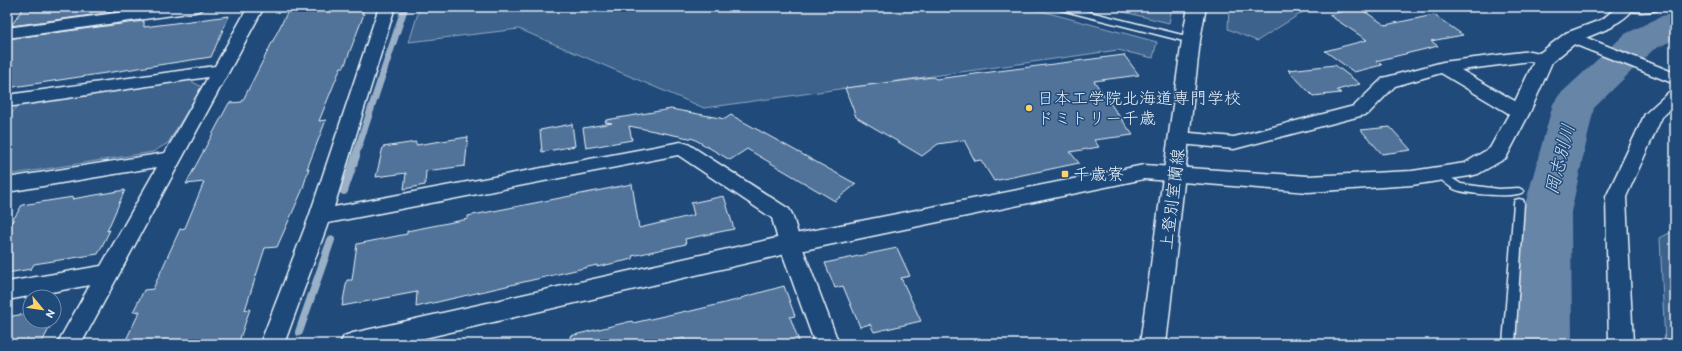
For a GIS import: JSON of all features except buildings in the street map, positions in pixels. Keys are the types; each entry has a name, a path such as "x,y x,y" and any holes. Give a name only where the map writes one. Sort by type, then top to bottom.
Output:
{"street":[{"path":"7,33 195,7"},
{"path":"69,344 256,7"},
{"path":"272,344 320,217 386,7"},
{"name":"上登別室蘭線","path":"1153,344 1176,174 1191,40 1197,7"},
{"path":"353,344 790,244 1144,172 1308,184 1412,178 1470,168 1498,152 1520,112 1544,60 1572,37 1606,23 1626,7"},
{"path":"1572,37 1606,51 1674,84 1654,114 1616,197 1621,344"},
{"path":"1180,138 1234,143 1361,110 1389,82 1443,67 1530,56 1544,60"},
{"path":"1443,67 1520,112"},
{"path":"7,101 221,70"},
{"path":"320,217 681,148 782,214 790,244 827,344"},
{"path":"7,185 172,158"},
{"path":"7,291 109,273"}],"lane":[{"path":"1060,7 1191,40"},
{"path":"1626,7 1635,10 1658,7"},
{"path":"1440,174 1458,187 1499,192 1519,191"},
{"path":"1509,344 1519,203"}],"shaded area":[{"path":"420,7 1026,7 1157,42 1153,58 1118,50 704,108 519,29 409,42"},
{"path":"1103,7 1172,7 1169,23"},
{"path":"1229,7 1311,7 1257,41 1228,29"},
{"path":"189,80 202,87 168,143 153,152 7,175 7,120 17,106"},
{"path":"1675,230 1675,344 1665,344 1660,238"}],"waterway":[{"path":"355,157 405,7"},
{"name":"岡志別川","path":"1544,344 1547,212 1574,104 1639,42 1675,24"},
{"path":"344,191 356,156"},
{"path":"299,332 331,240"}],"place":[{"name":"日本工学院北海道専門学校 ドミトリー千歳","path":"1029,108"},
{"name":"千歳寮","path":"1065,174"}]}
